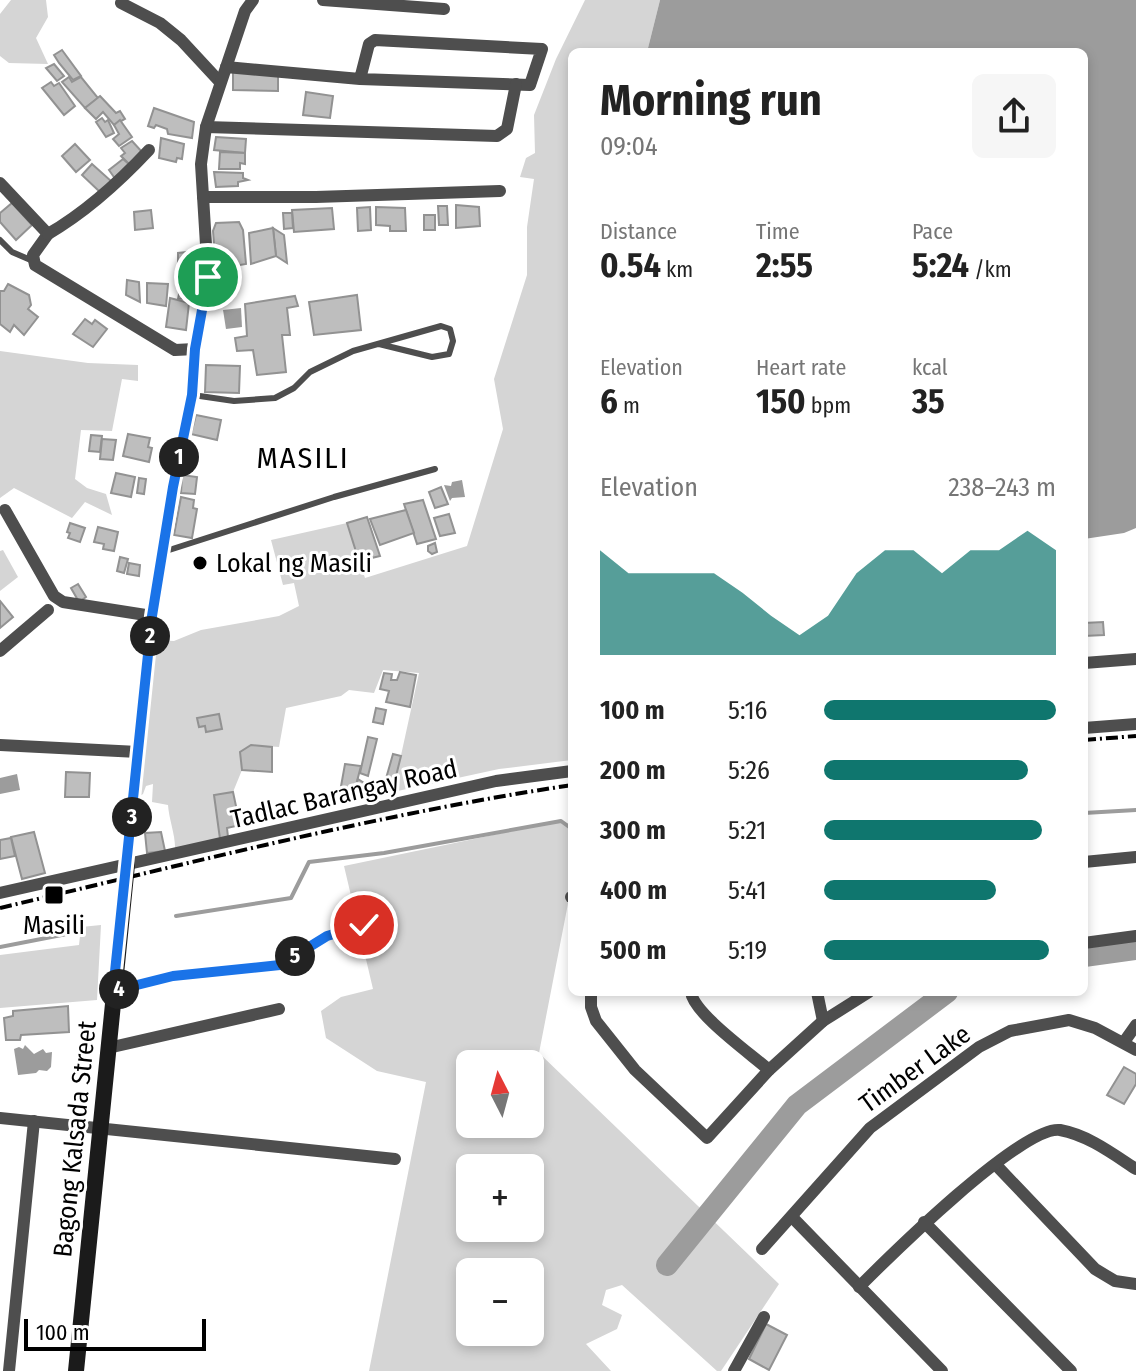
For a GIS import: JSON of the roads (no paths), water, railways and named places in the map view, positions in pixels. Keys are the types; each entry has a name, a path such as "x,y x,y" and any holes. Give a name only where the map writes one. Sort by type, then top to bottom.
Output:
{"street":[{"path":"127,865 152,616 192,395 195,349 208,277 201,164 206,127 219,81 245,11 253,0"},
{"path":"323,0 444,9"},
{"path":"121,3 160,23 181,40 219,81"},
{"path":"226,67 360,79 530,85 542,49 375,40 369,44 360,79"},
{"path":"206,127 497,136 507,129 516,84"},
{"path":"149,150 100,197 71,221 48,234 33,255 33,261 175,350 195,349"},
{"path":"0,183 48,234"},
{"path":"203,197 500,191"},
{"path":"5,510 54,596 63,602 152,616"},
{"path":"0,651 48,610"},
{"path":"1088,663 1136,659"},
{"path":"1088,728 1136,724"},
{"path":"0,745 138,752"},
{"name":"Tadlac Barangay Road","path":"0,893 496,781 568,772"},
{"path":"1088,862 1136,857"},
{"name":"Bagong Kalsada Street","path":"76,1371 127,865"},
{"path":"113,991 173,976 280,965 327,936 364,925"},
{"path":"1088,942 1136,936"},
{"path":"591,996 596,1021 625,1058 707,1138 769,1070 823,1021 863,996"},
{"path":"691,996 692,1001 769,1070"},
{"path":"818,996 823,1021"},
{"path":"108,1048 279,1009"},
{"name":"Timber Lake","path":"762,1249 870,1128 979,1047 1010,1031 1069,1020 1095,1028 1136,1050"},
{"path":"1124,1042 1136,1025"},
{"path":"0,1118 395,1159"},
{"path":"9,1371 34,1121"},
{"path":"859,1287 924,1222 1034,1137 1057,1130 1094,1142 1136,1169"},
{"path":"996,1165 1095,1269 1115,1281 1136,1284"},
{"path":"792,1217 942,1371"},
{"path":"924,1222 1071,1371"},
{"path":"734,1371 764,1317"}],"lane":[{"path":"0,240 12,252 33,261"},
{"path":"192,395 234,401 275,398 294,388 310,372 353,351 441,326 450,329 453,341 449,354 432,357 379,344"},
{"path":"163,552 334,497 435,469"}],"waterway":[{"path":"1088,813 1136,810"},
{"path":"176,916 291,898 309,862 384,853 561,821 568,826"},
{"path":"0,947 77,932"},
{"path":"1088,955 1136,949"},
{"path":"667,1265 797,1105 942,996"}],"railway":[{"path":"1088,740 1136,736"},
{"path":"0,908 356,825 568,786"}],"place":[{"name":"Lokal ng Masili","path":"200,563"},
{"name":"Masili","path":"54,895"}],"district":[{"name":"MASILI","path":"303,458"}]}
